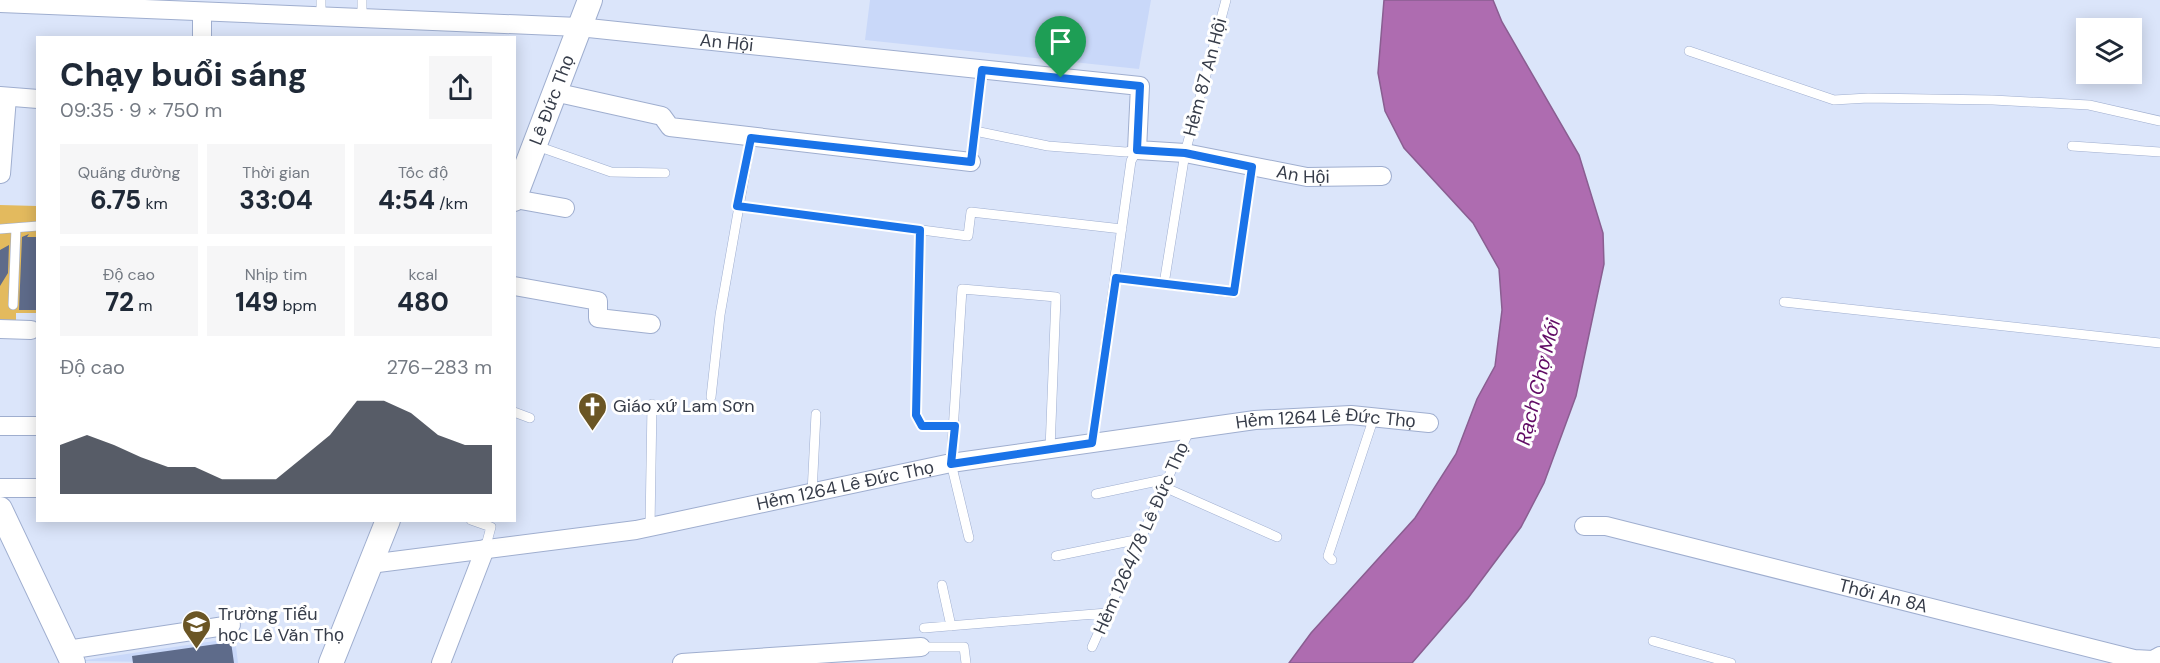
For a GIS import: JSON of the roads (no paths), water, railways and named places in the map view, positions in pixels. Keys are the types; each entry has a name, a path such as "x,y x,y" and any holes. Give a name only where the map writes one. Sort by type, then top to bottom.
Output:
{"main road":[{"name":"Lê Đức Thọ","path":"516,194 590,0"},
{"path":"0,509 70,657"},
{"path":"332,663 387,522"}],"street":[{"name":"An Hội","path":"0,3 49,3 202,12 362,9 579,27 1140,86 1137,150 1185,153 1307,177 1382,176"},
{"path":"202,12 202,36"},
{"path":"554,92 662,116 670,127 971,162"},
{"path":"1,174 3,96 36,99"},
{"path":"516,199 564,208"},
{"path":"516,285 598,301 598,318 651,324"},
{"path":"0,329 31,330"},
{"name":"Hẻm 1264 Lê Đức Thọ","path":"370,564 650,527 951,464 1255,420 1351,415 1429,423"},
{"path":"0,426 36,426"},
{"path":"0,488 36,488"},
{"name":"Thới An 8A","path":"1584,526 1605,526 2134,659 2154,660 2160,656"},
{"path":"441,663 485,549"},
{"path":"70,657 231,625"},
{"path":"682,663 838,659 921,647"}],"lane":[{"name":"Hẻm 87 An Hội","path":"1164,284 1185,153 1226,0"},
{"path":"1689,51 1834,100 1868,98 1993,100 2090,105 2160,121"},
{"path":"971,162 982,70"},
{"path":"975,131 1048,146 1126,152 1137,150"},
{"path":"711,398 720,315 737,206 751,138"},
{"path":"534,146 611,172 665,173"},
{"path":"2072,146 2160,152"},
{"path":"1092,443 1131,161 1137,150"},
{"path":"1116,278 1234,292 1252,167"},
{"path":"737,206 968,236 971,212 1122,229"},
{"path":"0,229 36,226"},
{"path":"13,305 16,228"},
{"path":"920,230 916,415 922,426 955,426"},
{"path":"969,538 951,464 962,289 1056,297 1050,449"},
{"path":"1784,302 2160,343"},
{"path":"650,527 652,404"},
{"path":"516,413 530,418"},
{"path":"812,493 816,414"},
{"path":"1332,560 1328,556 1374,417"},
{"name":"Hẻm 1264/78 Lê Đức Thọ","path":"1092,647 1190,429"},
{"path":"1096,494 1166,483 1277,537"},
{"path":"476,522 491,528 485,549"},
{"path":"1056,556 1140,539"},
{"path":"942,585 951,626"},
{"path":"924,628 1107,613"},
{"path":"1653,641 1731,663"},
{"path":"921,647 964,647 966,663"}],"water":[{"name":"Rạch Chợ Mới","path":"1384,0 1493,0 1502,22 1579,155 1603,233 1604,264 1576,396 1544,483 1521,527 1468,598 1412,663 1289,663 1311,633 1415,518 1456,454 1477,399 1495,366 1502,310 1499,269 1473,223 1404,148 1385,111 1378,73"}],"place":[{"name":"Giáo xứ Lam Sơn","path":"592,432"},
{"name":"Trường Tiểu học Lê Văn Thọ","path":"197,650"}]}
